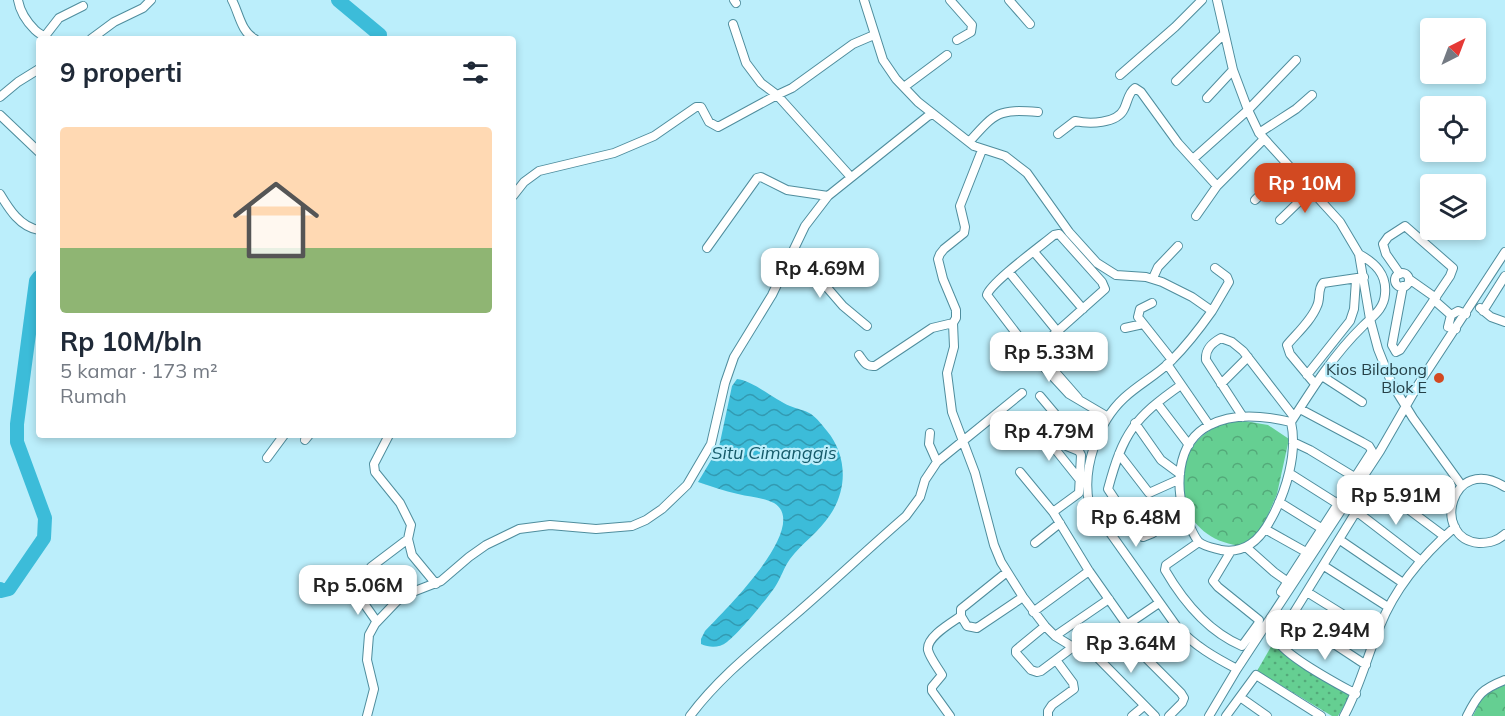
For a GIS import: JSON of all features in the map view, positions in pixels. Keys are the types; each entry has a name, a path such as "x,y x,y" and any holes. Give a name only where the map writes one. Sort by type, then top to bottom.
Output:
{"street":[{"path":"18,0 27,21 43,36"},
{"path":"95,36 114,22 142,8 151,0"},
{"path":"232,0 250,36"},
{"path":"864,0 874,35 886,64 904,87 933,114 969,142 982,150 1005,156 1027,173 1069,232 1102,268 1121,276 1153,278 1181,291 1212,311"},
{"path":"950,0 973,28 972,32 957,40"},
{"path":"1009,0 1030,24"},
{"path":"1120,75 1202,0"},
{"path":"1216,0 1233,70 1248,110 1261,136 1340,222 1359,254 1370,319 1378,350 1392,384 1462,486"},
{"path":"47,36 59,18 83,6"},
{"path":"733,24 746,63 761,83 777,95 850,176"},
{"path":"1176,81 1224,34"},
{"path":"516,192 538,171 614,153 654,136 696,107 700,107 709,122 718,127 792,88 854,44 874,35"},
{"path":"904,87 947,55"},
{"path":"1193,159 1248,110 1296,60"},
{"path":"1207,98 1233,70"},
{"path":"0,98 36,74"},
{"path":"1058,134 1075,121 1086,123 1114,119 1121,115 1130,93 1135,88 1141,92 1164,126 1217,186"},
{"path":"1196,216 1217,186 1261,136 1312,95"},
{"path":"969,142 996,114 1014,110 1038,112"},
{"path":"367,716 374,689 367,660 369,636 377,622 396,601 410,592 436,584 486,545 519,529 550,525 581,528 632,526 646,520 674,499 687,485 711,444 730,366 772,296 805,226 828,196 850,176 933,114"},
{"path":"0,115 36,149"},
{"path":"859,355 865,364 870,367 875,366 932,328 952,323 956,318 956,310 938,260 944,249 964,233 965,227 960,206 982,150"},
{"path":"1255,200 1289,166"},
{"path":"707,248 757,178 761,177 787,190 828,196"},
{"path":"1280,220 1312,189"},
{"path":"0,194 23,223 36,229"},
{"path":"1403,286 1397,282 1398,275 1383,244 1388,237 1405,226 1453,268 1435,299 1400,350 1396,352 1392,345 1403,286 1409,279"},
{"path":"1032,350 1083,309 1105,287 1059,234 1054,235 988,290 987,295 1032,350 1081,402 1108,417"},
{"path":"1153,278 1158,267 1178,246"},
{"path":"1034,252 1083,309"},
{"path":"1209,716 1505,252"},
{"path":"792,253 811,269 843,306 867,326"},
{"path":"1293,420 1243,417 1209,425 1189,445 1179,477 1179,495 1184,513 1199,542 1208,547 1231,551 1255,542 1265,529 1279,502 1289,473 1293,420 1316,384 1353,336 1380,310 1385,295 1383,276 1369,260 1359,254"},
{"path":"1053,512 1079,494 1079,478 1108,417 1126,396 1170,362 1212,311 1229,282 1227,277 1215,268"},
{"path":"1010,272 1057,331"},
{"path":"1383,276 1405,273 1451,315"},
{"path":"1483,311 1505,276"},
{"path":"1316,384 1290,354 1287,345 1319,303 1320,287 1323,283 1364,278"},
{"path":"1306,375 1350,321 1354,309 1356,280"},
{"path":"1474,301 1491,317 1505,322"},
{"path":"1152,303 1140,309 1138,317 1170,362 1181,385 1209,425"},
{"path":"1456,328 1448,327 1451,315 1458,311 1466,314"},
{"path":"952,323 954,339 947,374 952,412 975,473 994,544 1007,572 1033,612 1055,636 1073,647 1090,650 1155,716"},
{"path":"1125,328 1143,324"},
{"path":"1243,417 1206,360 1206,352 1210,346 1221,338 1239,346 1293,420"},
{"path":"1221,384 1248,357"},
{"path":"1322,376 1362,402"},
{"path":"1181,385 1135,423 1119,454 1108,491 1137,533 1143,537 1184,513"},
{"path":"690,716 715,685 742,659 795,616 906,516 920,497 925,480 937,462 1022,393"},
{"path":"1040,396 1056,415 1101,434"},
{"path":"1157,403 1189,445"},
{"path":"1281,592 1371,453 1371,448 1300,409"},
{"path":"1135,423 1161,460 1179,477"},
{"path":"930,433 929,444 937,462"},
{"path":"267,458 282,438"},
{"path":"387,438 374,464 375,472 392,492 407,516 411,525 408,539 412,555 436,584"},
{"path":"1079,478 1051,444 1052,440 1079,451 1082,455 1089,503 1159,603 1190,640 1208,654 1237,669"},
{"path":"1293,442 1356,478"},
{"path":"1119,454 1149,493 1153,493 1179,477"},
{"path":"1020,472 1053,512 1089,571 1127,625"},
{"path":"1289,473 1338,504"},
{"path":"1505,487 1484,478 1472,480 1455,494 1451,505 1451,516 1455,527 1463,537 1474,542 1487,543 1505,534"},
{"path":"1356,694 1296,657 1281,646 1278,640 1372,488 1376,486 1444,536"},
{"path":"1279,502 1321,528"},
{"path":"1356,511 1421,561"},
{"path":"1035,543 1060,523"},
{"path":"1344,716 1356,694 1388,607 1403,583 1421,561 1455,527"},
{"path":"1265,529 1306,552"},
{"path":"371,567 408,539"},
{"path":"1340,540 1403,583"},
{"path":"1199,542 1166,565 1165,570 1189,606 1218,631 1242,646 1259,620 1215,584 1215,575 1231,551"},
{"path":"1246,547 1288,582"},
{"path":"1324,566 1388,607"},
{"path":"1033,612 1089,571"},
{"path":"950,716 932,690 942,675 930,654 928,645 932,637 960,614 963,607 1007,572"},
{"path":"1307,592 1376,635"},
{"path":"358,596 377,622"},
{"path":"960,614 967,626 977,628 1023,597"},
{"path":"1055,636 1109,599"},
{"path":"1090,650 1159,603"},
{"path":"1293,617 1366,665"},
{"path":"1045,626 1016,650 1031,670 1036,672 1073,647"},
{"path":"1119,631 1184,698 1169,716"},
{"path":"1048,716 1052,705 1074,689 1074,683 1056,660"},
{"path":"1226,716 1256,675 1321,716"},
{"path":"1467,716 1474,700 1486,687 1505,680"},
{"path":"1240,697 1267,716"},
{"path":"1132,716 1144,706"}],"green space":[{"path":"1239,420 1268,425 1289,439 1277,494 1260,533 1244,546 1217,540 1198,526 1186,507 1182,485 1185,463 1195,444 1213,428"},
{"path":"1272,645 1350,696 1338,716 1332,716 1257,671"},
{"path":"1505,685 1505,716 1473,716 1483,695"}],"water":[{"name":"Situ Cimanggis","path":"737,379 750,383 816,418 834,440 841,461 842,483 836,505 830,515 790,559 777,584 765,600 732,638 721,645 711,647 701,644 705,631 760,569 782,530 783,514 774,503 698,482 719,447 732,386"}],"waterway":[{"path":"338,0 379,36"},
{"path":"0,589 1,591 9,589 44,538 45,518 17,442 17,424 36,281"}],"place":[{"name":"Kios Bilabong Blok E","path":"1439,378"}]}
